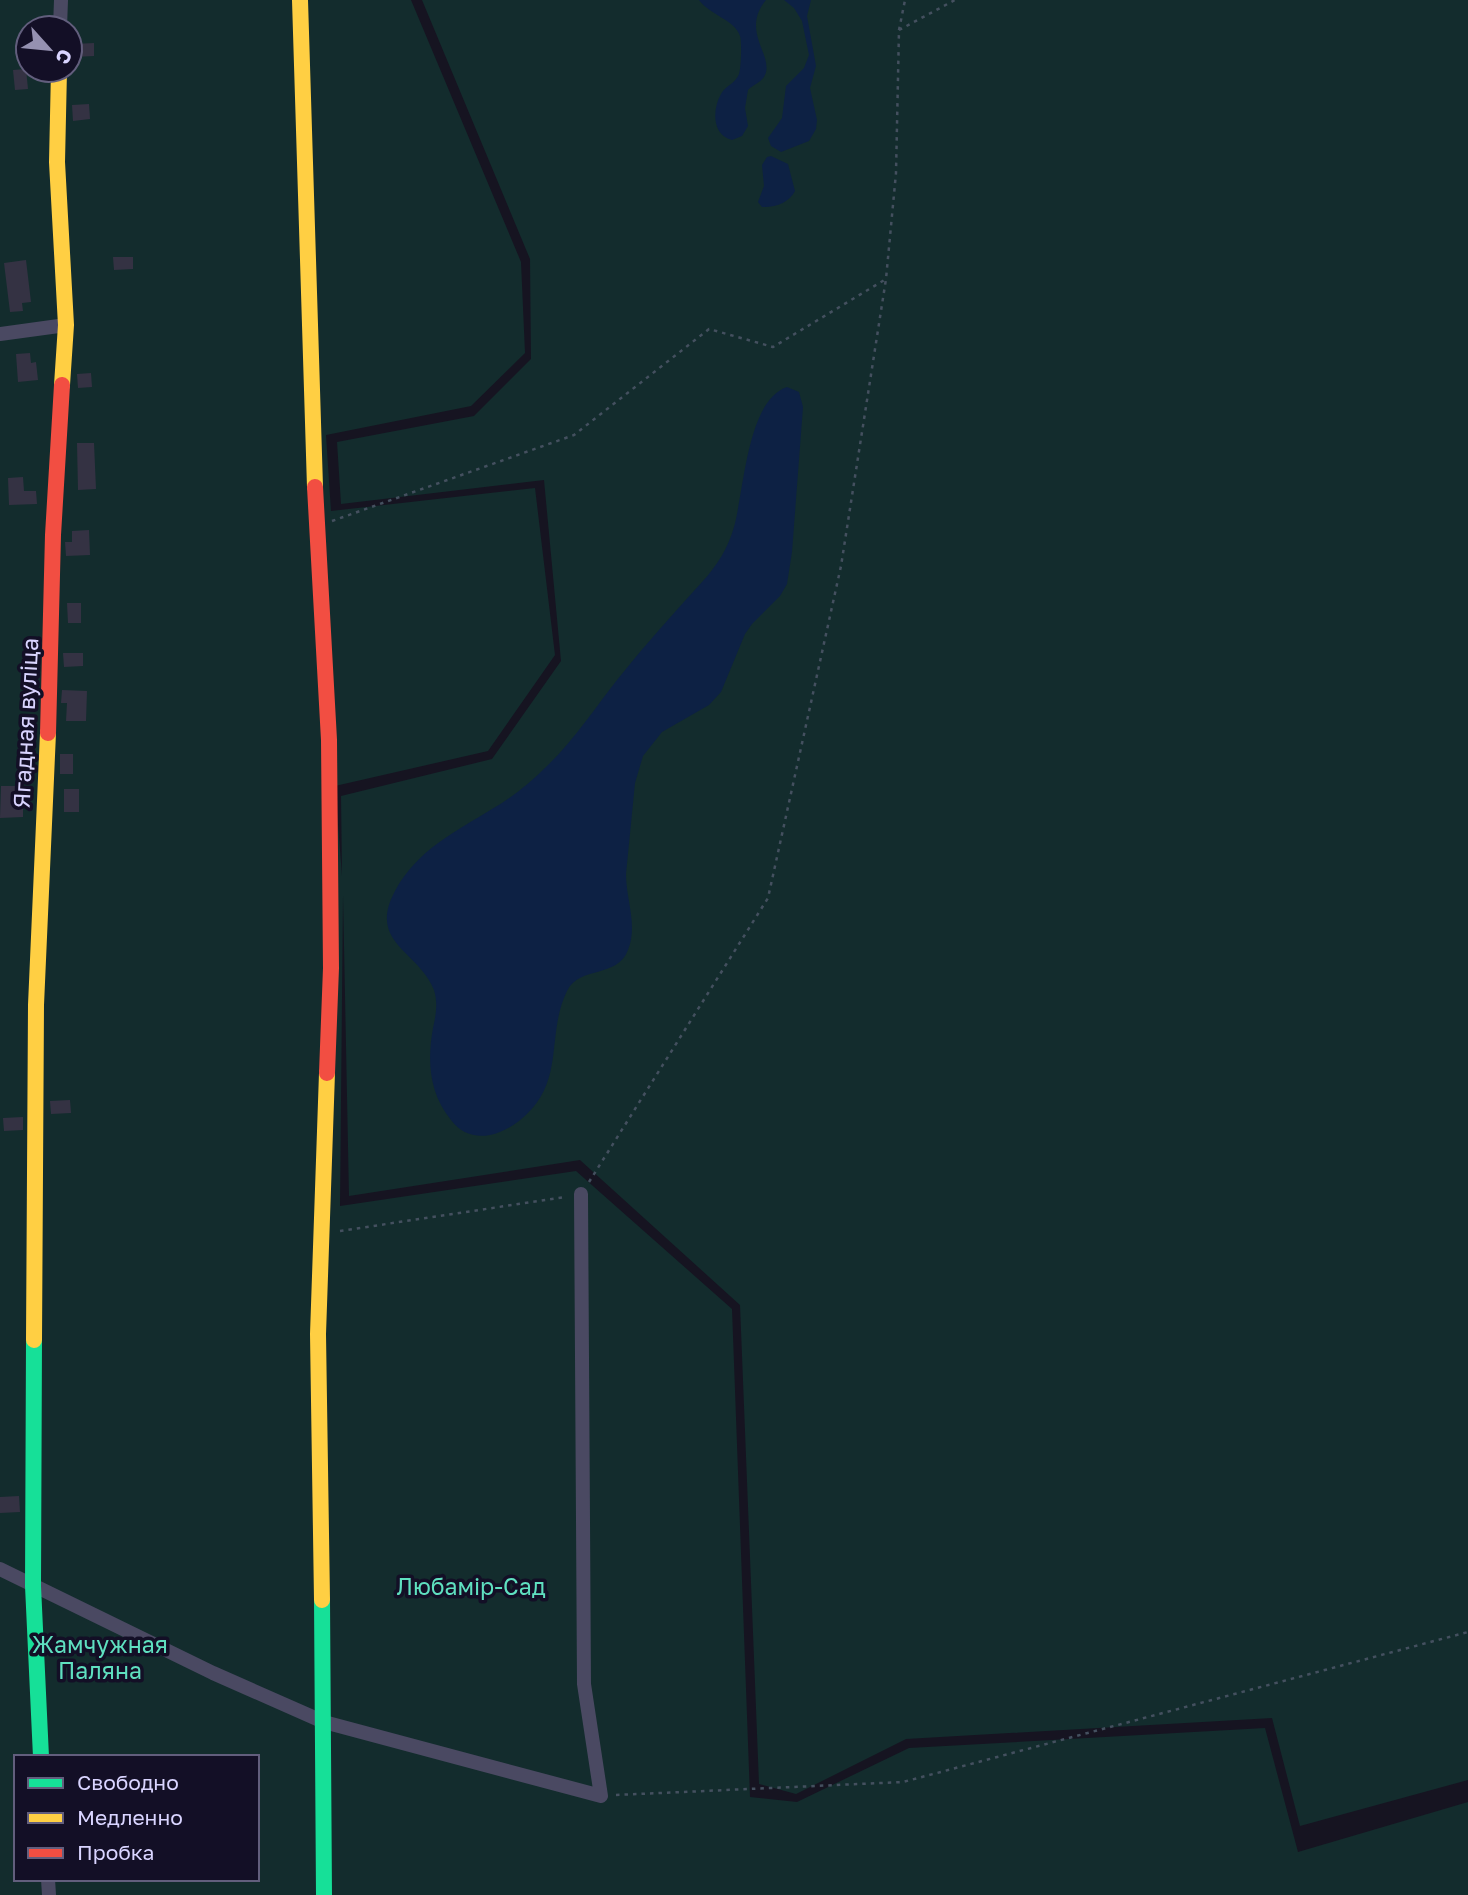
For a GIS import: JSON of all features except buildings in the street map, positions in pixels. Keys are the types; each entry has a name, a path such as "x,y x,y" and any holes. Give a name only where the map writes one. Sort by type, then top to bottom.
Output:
{"street":[{"path":"300,0 316,527 329,740 331,968 318,1334 324,1895"},
{"name":"Ягадная вуліца","path":"41,1755 33,1586 36,1005 52,629 53,535 66,325 57,162 59,84"},
{"path":"0,334 66,325"},
{"path":"0,1569 213,1673 324,1722 601,1796 584,1684 582,1194"}],"path":[{"path":"321,1234 582,1194 768,898 841,566 886,279 896,173 899,30 905,0"},
{"path":"899,30 955,0"},
{"path":"316,527 574,435 709,329 773,346 886,279"},
{"path":"601,1796 903,1782 1468,1632"}],"green space":[{"path":"0,0 411,0 521,262 525,353 471,406 326,435 331,511 535,488 555,655 488,751 335,786 342,876 341,796 492,759 561,661 544,480 341,504 337,442 474,416 531,359 530,259 422,0 1468,0 1468,1780 1300,1826 1272,1718 906,1739 796,1794 759,1784 740,1305 580,1160 349,1196 343,895 340,1206 576,1171 732,1309 750,1797 797,1802 909,1748 1265,1728 1298,1852 1468,1802 1468,1895 0,1895"}],"water":[{"path":"699,0 766,0 756,22 767,67 762,80 748,90 745,108 748,126 742,136 732,140 725,137 717,127 715,114 721,94 739,74 740,36 733,26"},
{"path":"784,0 811,0 807,16 816,66 810,88 817,120 816,129 809,141 781,152 771,146 768,138 782,118 786,86 804,68 809,55 802,21 794,8"},
{"path":"771,156 788,164 795,191 782,204 762,207 758,202 764,186 762,165 767,157"},
{"path":"787,387 799,392 803,407 787,584 780,596 745,634 721,692 709,705 662,732 643,756 635,783 626,874 632,931 631,941 623,959 607,969 580,978 567,991 557,1025 549,1075 544,1091 534,1107 519,1121 502,1131 484,1136 468,1134 451,1120 434,1088 430,1052 436,1009 435,995 427,977 391,935 387,923 388,909 395,891 414,864 426,853 514,794 558,755 617,680 712,570 734,527 755,428 763,409 774,395"}],"traffic: fast":[{"path":"34,1340 33,1586 41,1755"},
{"path":"322,1600 324,1895"}],"traffic: slow":[{"path":"300,0 315,487"},
{"path":"59,84 57,162 66,325 62,385"},
{"path":"34,1340 36,1005 48,733"},
{"path":"322,1600 318,1334 327,1073"}],"traffic: jam":[{"path":"48,733 53,535 62,385"},
{"path":"315,487 329,740 331,968 327,1073"}],"park label":[{"name":"Любамір-Сад","path":"471,1586"},
{"name":"Жамчужная Паляна","path":"100,1657"}]}
